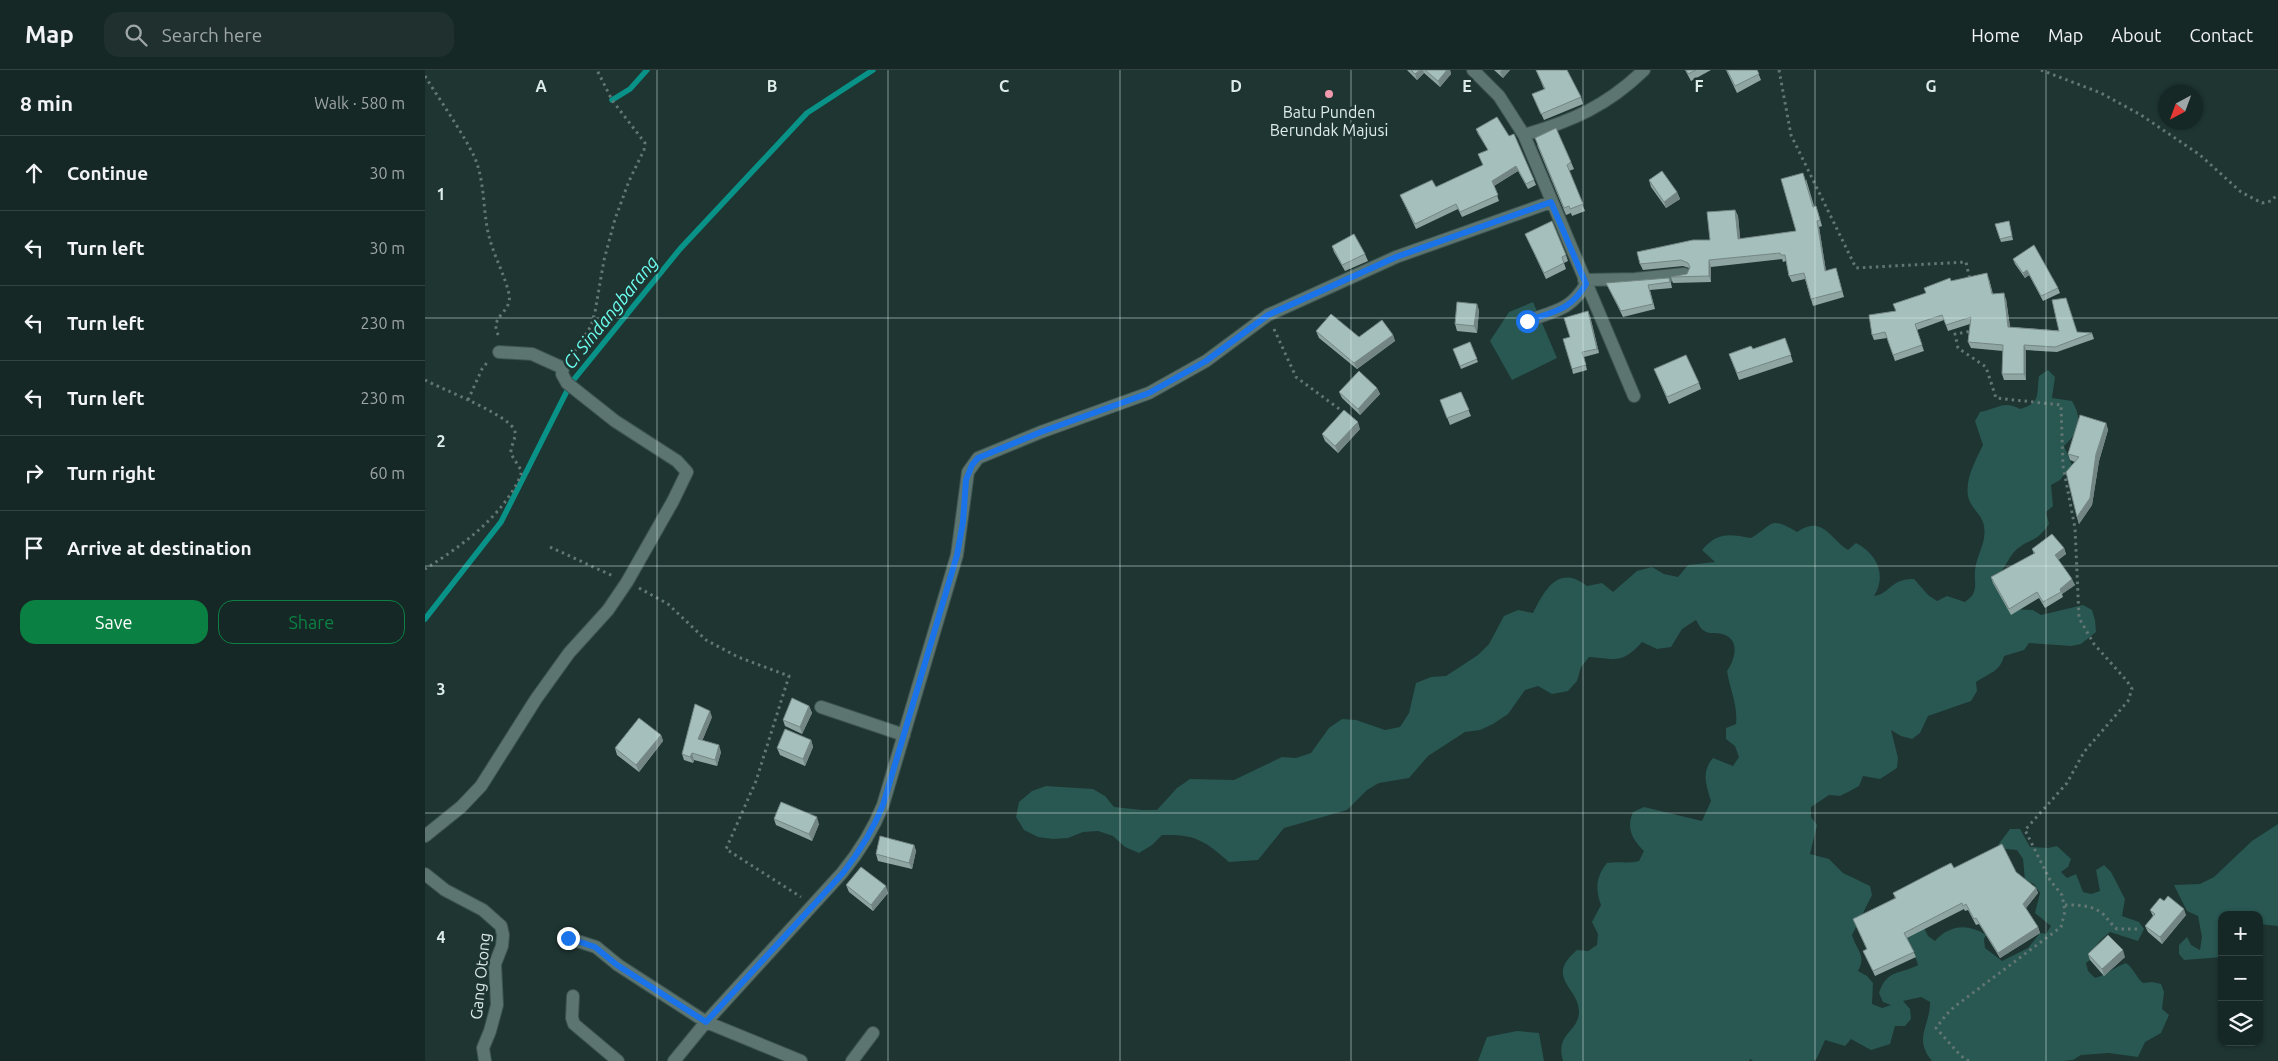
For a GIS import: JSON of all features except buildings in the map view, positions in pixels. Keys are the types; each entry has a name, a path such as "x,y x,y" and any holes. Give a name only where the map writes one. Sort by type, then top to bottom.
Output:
{"street":[{"path":"1473,70 1499,96 1523,135 1634,396"},
{"path":"1523,135 1561,122 1601,105 1625,88 1644,70"},
{"path":"674,1061 706,1022 814,905 860,851 874,827 883,805 957,555 963,522 966,480 972,465 978,458 1156,389 1206,361 1268,315 1396,257 1551,202"},
{"path":"1585,282 1684,274"},
{"path":"1527,321 1566,307 1581,292 1585,282"},
{"path":"425,836 461,807 481,786 536,699 569,653 609,610 673,501 687,472 677,460 615,421 567,383 562,374 563,368 532,354 499,352"},
{"path":"821,707 904,735"},
{"name":"Gang Otong","path":"425,874 445,890 483,910 501,926 503,935 502,946 495,964 497,1005 483,1048 485,1061"},
{"path":"568,938 595,947 617,965 706,1022 801,1061"},
{"path":"573,996 572,1018 574,1024 619,1061"},
{"path":"852,1061 873,1033"}],"path":[{"path":"563,368 591,326 604,260 615,219 629,181 644,150 645,143 612,100 597,70"},
{"path":"1779,70 1791,134 1856,268 1966,262 1970,281"},
{"path":"2041,70 2101,93 2141,115 2200,155 2241,192 2262,203 2271,201 2278,194"},
{"path":"425,76 473,155 480,177 490,240 509,296 507,306 495,324 495,332 503,345 499,352 482,369 468,400"},
{"path":"1268,315 1296,377 1342,411"},
{"path":"1969,1061 1961,1056 1935,1028 1954,1007 2061,927 2065,906 2062,895 2050,880 2025,830 2067,784 2084,752 2128,702 2131,689 2127,681 2094,644 2079,618 2075,528 2063,466 2061,405 1996,398 1986,367 1958,348 1955,334 1980,329"},
{"path":"425,380 468,400 512,425 515,433 511,454 521,470 521,475 496,512 480,528 445,556 425,569"},
{"path":"550,547 627,582 668,604 706,640 738,657 789,676 757,780 726,849 814,905"},
{"path":"2065,906 2077,905 2094,909 2101,913 2117,929 2141,929"}],"shaded area":[{"path":"1533,302 1557,358 1512,380 1490,341 1509,312"},
{"path":"2048,370 2055,377 2052,398 2072,401 2077,414 2078,425 2076,430 2064,446 2072,465 2060,480 2051,485 2053,506 2046,512 2049,524 2045,530 2017,549 1998,575 2012,609 2033,610 2041,615 2083,605 2092,610 2096,632 2081,644 2071,646 2029,643 2024,650 2004,656 1997,669 1976,682 1977,691 1971,701 1928,716 1920,733 1912,739 1901,736 1891,730 1898,758 1897,768 1880,779 1863,776 1859,786 1840,796 1829,795 1811,807 1811,817 1817,825 1810,854 1829,859 1843,873 1870,886 1872,895 1852,935 1861,957 1858,971 1867,976 1873,983 1872,1004 1882,1008 1891,1005 1883,1002 1879,993 1886,980 1894,974 1918,965 1915,956 1902,941 1924,928 1928,936 1935,941 1953,929 1966,927 1979,931 1986,935 1984,939 1985,948 2002,961 2028,948 2040,933 2046,934 2051,926 2035,913 2040,893 2034,884 2025,880 2023,859 2017,850 2006,849 1998,845 2010,829 2020,829 2030,847 2048,848 2057,846 2071,859 2068,867 2061,872 2067,878 2076,874 2083,892 2091,894 2100,891 2096,870 2104,865 2111,872 2125,899 2122,916 2139,922 2144,929 2138,941 2110,932 2100,941 2090,960 2086,963 2088,971 2095,978 2126,963 2143,983 2161,984 2164,992 2162,1009 2169,1015 2161,1033 2145,1042 2138,1057 2109,1053 2081,1055 2073,1060 2063,1061 1932,1061 1926,1053 1923,1039 1930,1002 1921,997 1903,1001 1910,1009 1911,1019 1905,1026 1895,1026 1890,1044 1871,1050 1851,1039 1845,1046 1825,1040 1817,1058 1813,1061 1753,1061 1750,1059 1749,1061 1563,1061 1562,1044 1575,1025 1579,1012 1578,1003 1563,975 1563,968 1577,950 1588,951 1597,945 1598,934 1592,922 1601,905 1597,888 1603,868 1607,863 1639,861 1644,851 1631,833 1630,823 1633,812 1644,807 1702,821 1711,801 1706,778 1709,763 1713,758 1733,766 1739,757 1735,746 1726,739 1726,728 1736,724 1735,704 1727,671 1734,656 1734,645 1732,640 1722,634 1705,632 1696,620 1682,629 1671,647 1657,649 1642,642 1624,657 1613,659 1589,657 1581,667 1577,681 1568,691 1552,694 1538,686 1525,690 1508,714 1480,730 1465,732 1428,756 1409,778 1379,783 1367,790 1347,810 1284,828 1258,860 1229,862 1199,840 1174,835 1162,835 1152,845 1139,853 1125,847 1113,836 1098,831 1083,832 1068,838 1038,837 1024,830 1016,817 1019,802 1032,791 1046,786 1093,789 1105,796 1114,807 1157,810 1177,788 1190,779 1234,780 1282,757 1296,758 1311,753 1329,728 1342,719 1356,720 1385,730 1400,727 1409,713 1416,683 1431,677 1446,676 1478,655 1489,644 1504,616 1518,610 1533,613 1548,588 1554,582 1568,578 1577,580 1587,586 1602,583 1613,592 1637,571 1652,567 1664,574 1678,577 1688,565 1715,562 1702,550 1718,537 1730,535 1751,538 1773,523 1781,524 1797,532 1806,527 1819,527 1848,550 1856,543 1863,548 1874,559 1880,573 1878,588 1874,596 1884,592 1895,583 1906,579 1914,579 1928,595 1937,601 1947,596 1965,602 1972,596 1974,591 1976,565 1985,532 1979,514 1969,500 1967,489 1974,463 1983,445 1975,421 1980,412 2005,405 2020,409 2032,404 2037,397 2039,376"},
{"path":"2278,824 2278,926 2263,924 2263,911 2218,911 2218,957 2184,960 2179,954 2179,945 2187,937 2191,945 2200,950 2202,937 2198,916 2187,911 2174,885 2200,884 2214,877 2252,841"},
{"path":"1517,1031 1539,1033 1544,1061 1478,1061 1487,1037"}],"waterway":[{"path":"612,100 630,89 647,70"},
{"name":"Ci Sindangbarang","path":"425,619 501,522 571,383 680,249 807,113 873,70"}],"place":[{"name":"Batu Punden Berundak Majusi","path":"1329,94"}],"route":[{"path":"568,938 595,947 617,965 706,1022 843,873 860,851 874,827 883,805 957,555 963,522 968,472 978,458 1041,432 1149,393 1206,361 1268,315 1396,257 1551,202 1586,284 1566,307 1527,321"}]}
